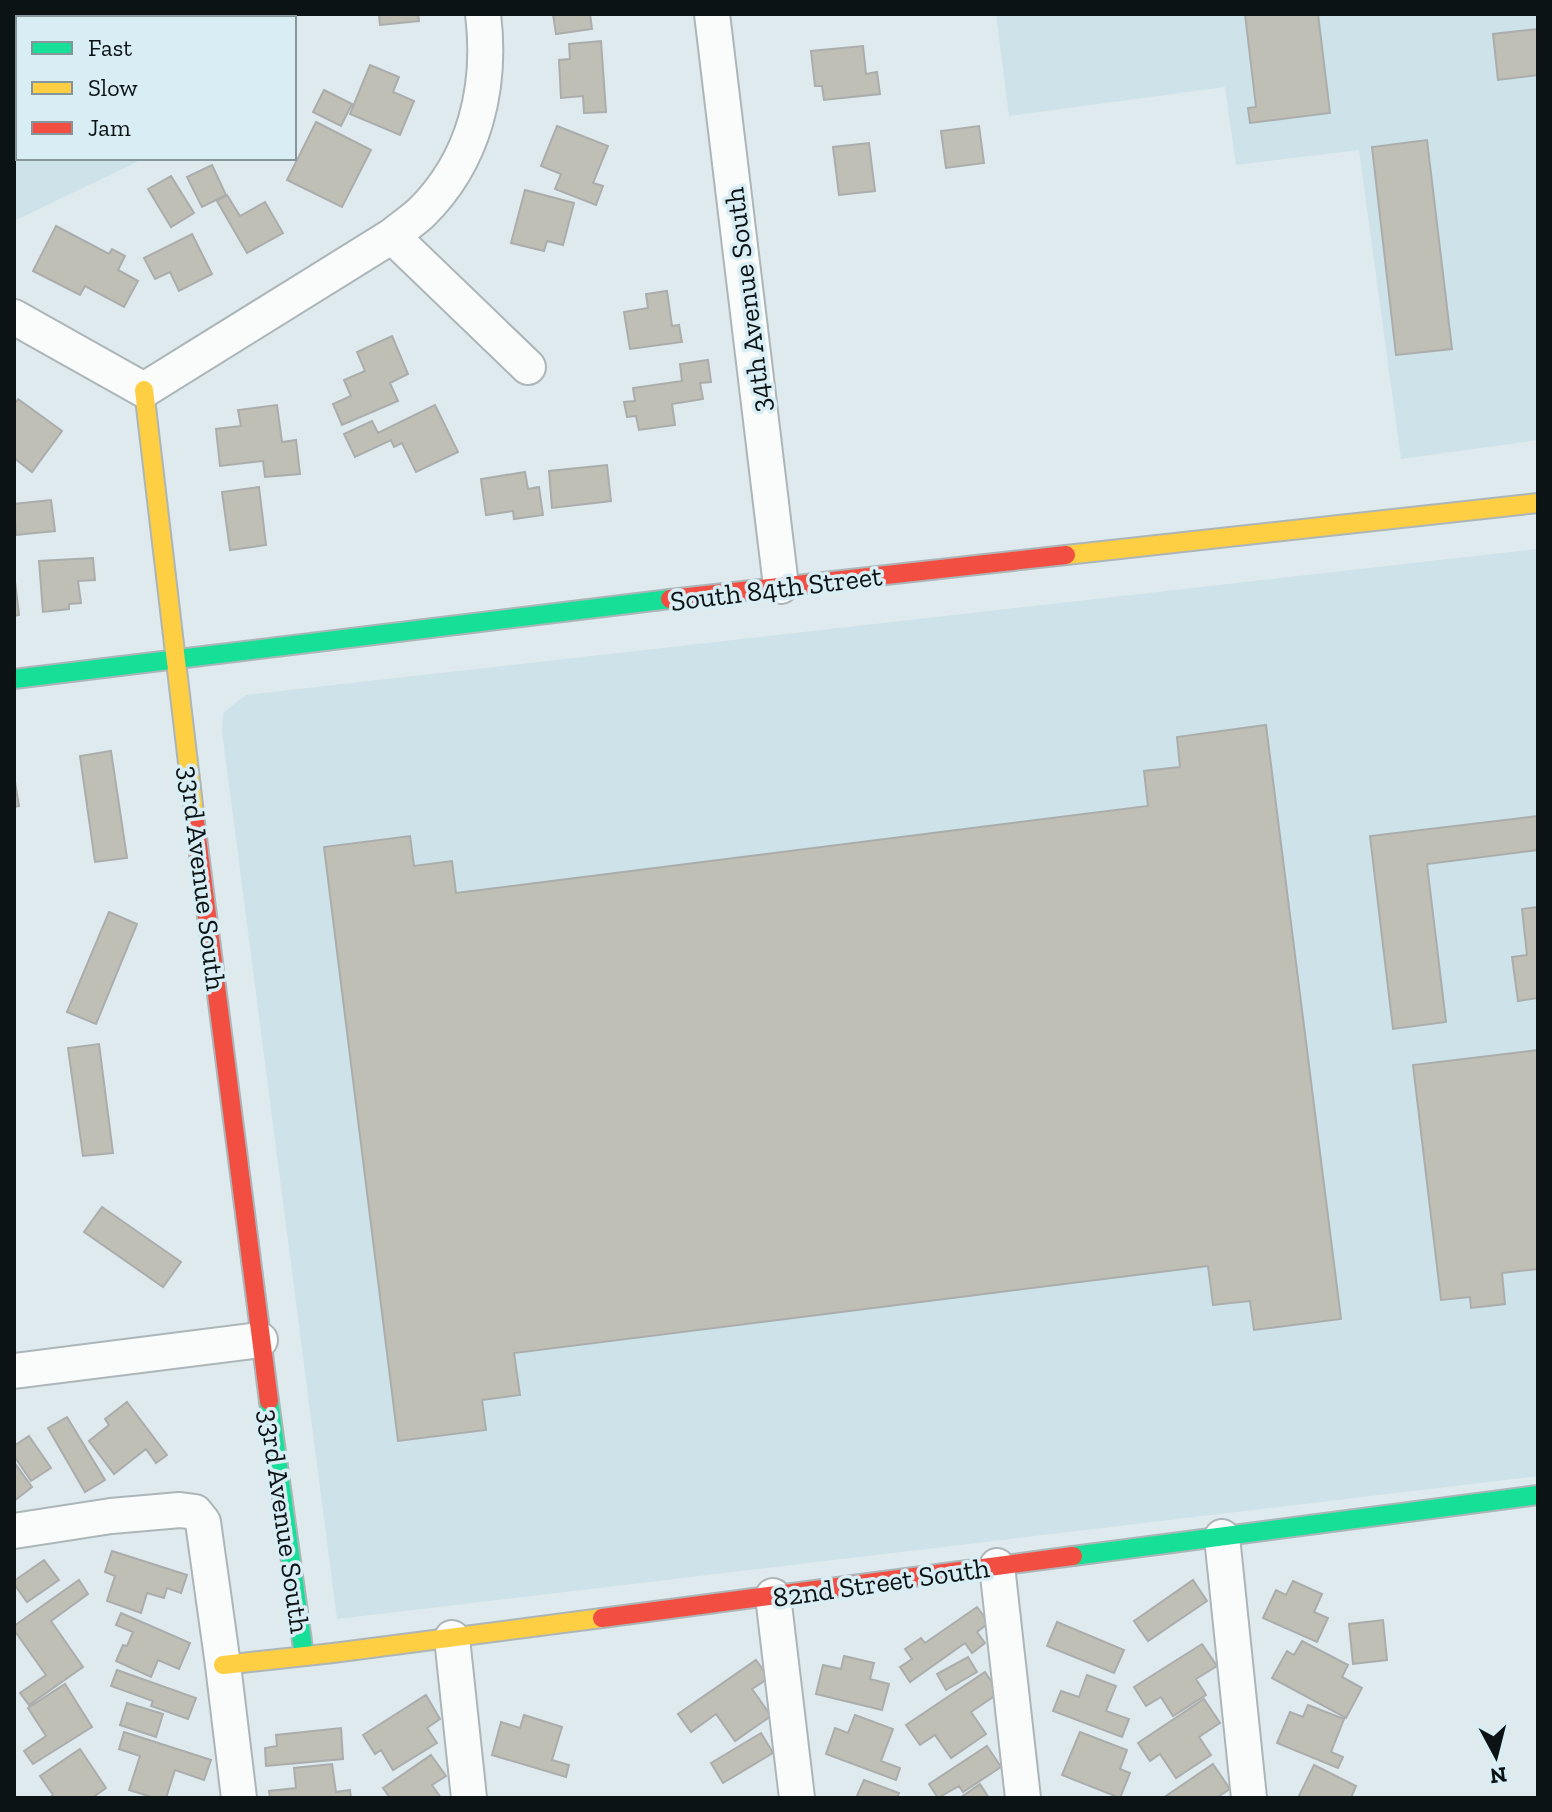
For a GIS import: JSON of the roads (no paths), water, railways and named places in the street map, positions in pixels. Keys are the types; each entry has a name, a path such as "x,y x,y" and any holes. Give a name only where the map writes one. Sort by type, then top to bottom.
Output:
{"street":[{"path":"14,317 144,390 392,236 421,212 445,183 464,151 478,116 485,80 483,14"},
{"name":"34th Avenue South","path":"712,14 781,586"},
{"path":"392,236 528,367"},
{"name":"33rd Avenue South","path":"144,390 260,1340 304,1656"},
{"name":"South 84th Street","path":"14,679 781,586 1538,503"},
{"path":"14,1371 260,1340"},
{"name":"82nd Street South","path":"223,1665 452,1638 1538,1495"},
{"path":"14,1531 111,1516 180,1510 195,1512 203,1522 239,1798"},
{"path":"1222,1537 1249,1798"},
{"path":"997,1566 1023,1798"},
{"path":"773,1596 797,1798"},
{"path":"452,1638 469,1798"}]}
